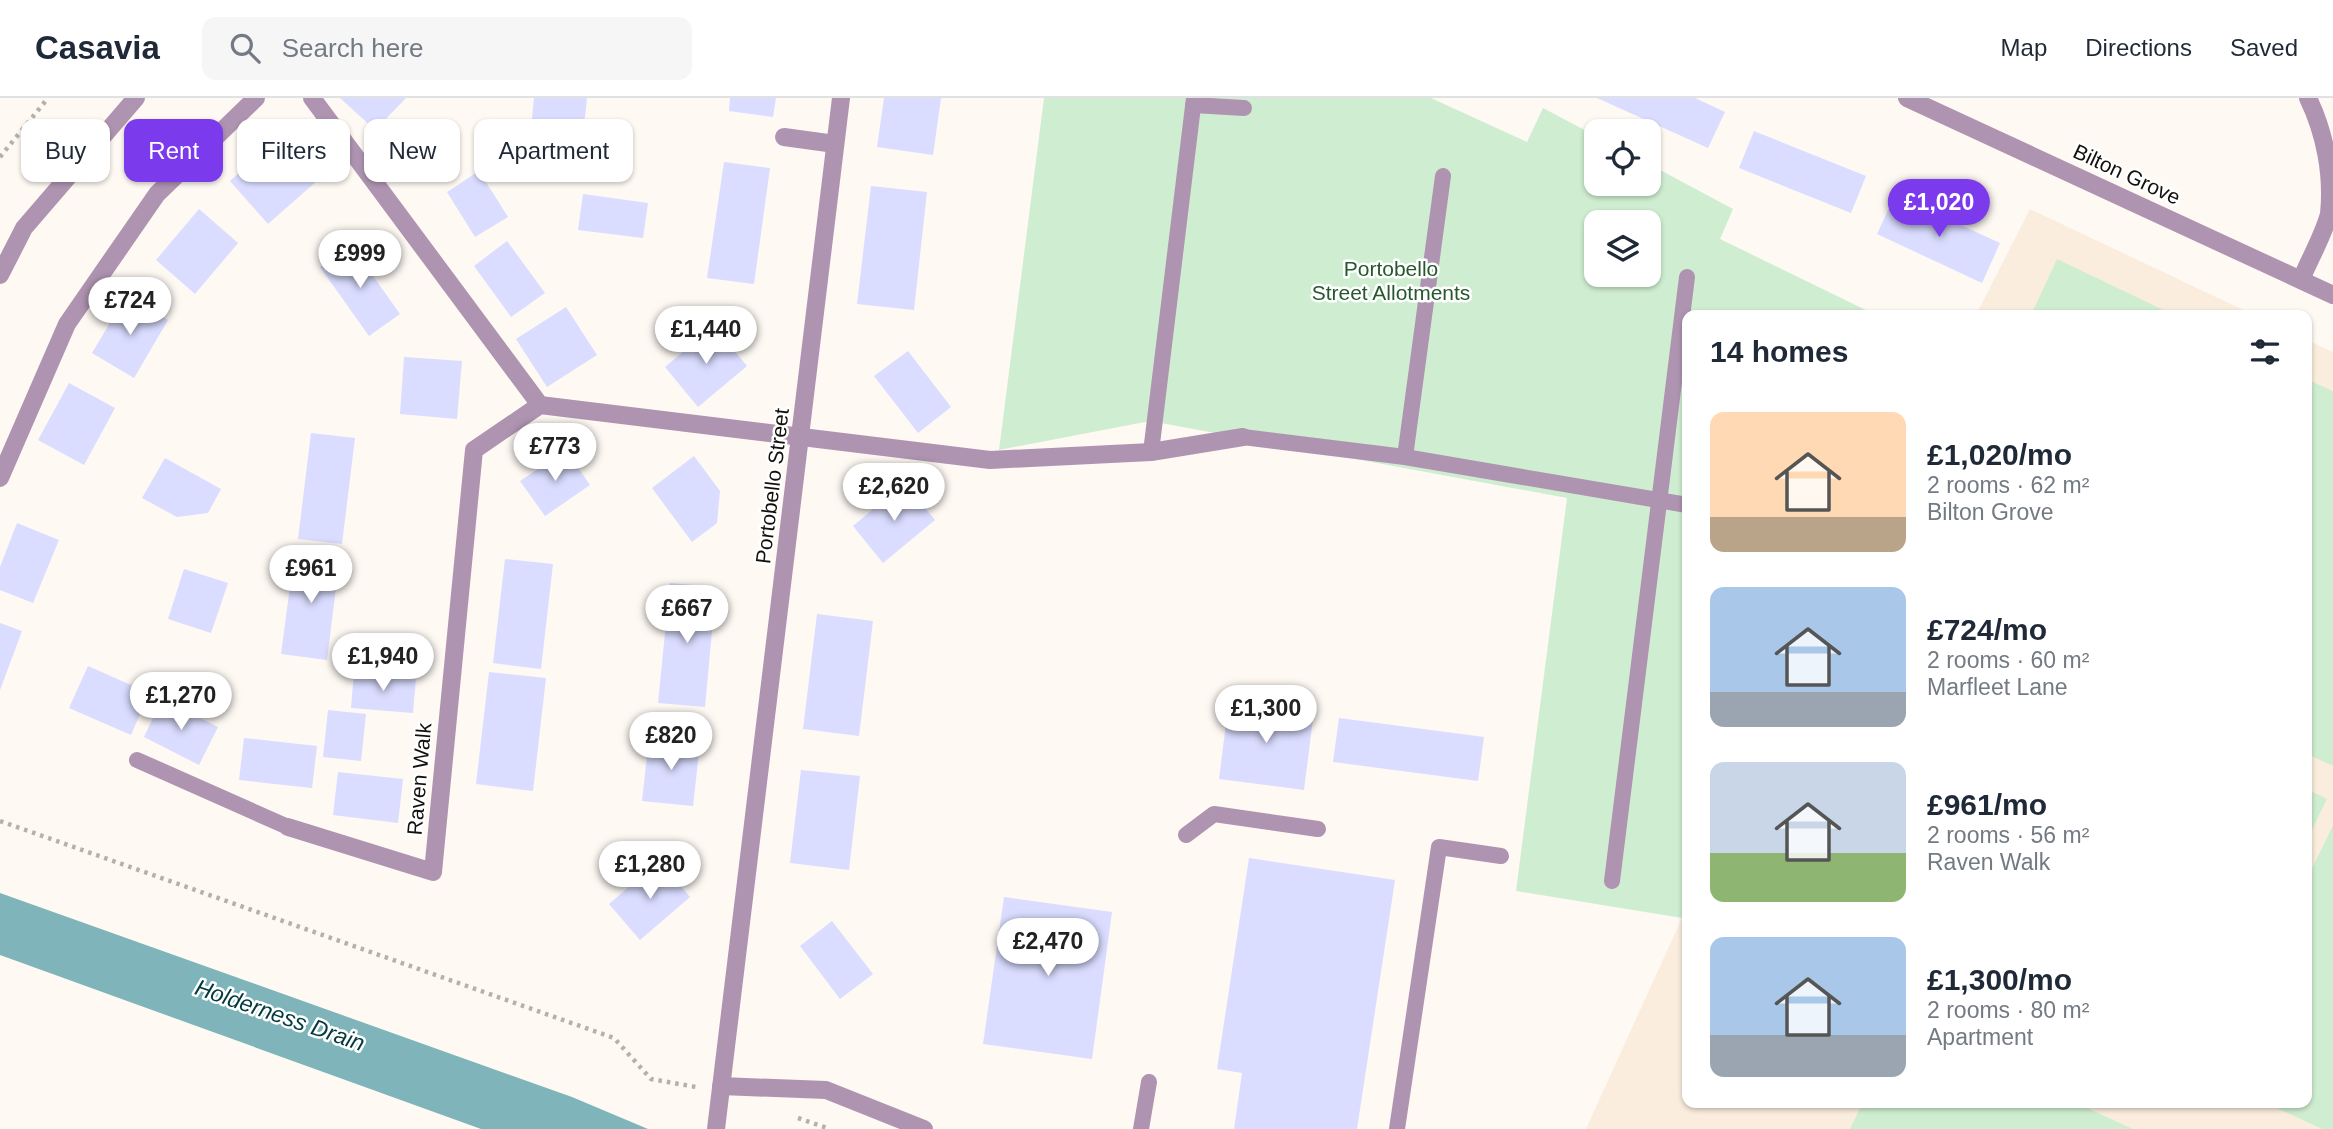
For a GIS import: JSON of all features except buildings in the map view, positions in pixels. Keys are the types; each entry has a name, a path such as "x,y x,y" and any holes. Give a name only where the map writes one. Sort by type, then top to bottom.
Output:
{"street":[{"path":"0,275 24,228 136,98"},
{"path":"0,478 67,324 157,194 256,98"},
{"path":"312,98 540,405 990,460 1151,452 1243,437"},
{"name":"Portobello Street","path":"716,1129 841,98"},
{"name":"Bilton Grove","path":"1908,98 1936,104 2333,295"},
{"path":"2301,280 2330,212 2332,165 2324,130 2308,98"},
{"path":"784,137 835,144"},
{"name":"Raven Walk","path":"288,827 433,872 474,450 540,405"},
{"path":"721,1089 826,1090 924,1129"}],"lane":[{"path":"1151,452 1193,102 1244,108"},
{"path":"1405,457 1443,176"},
{"path":"1683,310 1687,277"},
{"path":"1612,881 1682,314"},
{"path":"1243,437 1405,457 1682,504"},
{"path":"137,760 288,827"},
{"path":"1186,835 1213,814 1318,829"},
{"path":"1397,1129 1439,847 1501,856"},
{"path":"1141,1129 1149,1082"}],"path":[{"path":"0,157 48,98"},
{"path":"0,821 614,1038 651,1079 721,1089"}],"shaded area":[{"path":"2030,209 2243,310 1979,310"},
{"path":"2312,342 2333,352 2333,1129 1586,1129 1682,918 1682,1108 2312,1108"}],"green space":[{"name":"Portobello Street Allotments","path":"1044,98 1431,98 1527,142 1543,108 1584,130 1584,196 1661,196 1661,170 1733,209 1720,239 1866,310 1682,310 1682,918 1516,891 1567,498 1150,421 999,450"},
{"path":"2057,259 2164,310 2033,310"},
{"path":"2312,382 2333,391 2333,766 2312,756"},
{"path":"2312,792 2327,799 2312,830"},
{"path":"2333,825 2333,1129 2322,1129 2277,1108 2312,1108 2312,869"},
{"path":"1860,1108 2087,1108 2133,1129 1850,1129"}],"water":[{"name":"Holderness Drain","path":"0,893 572,1097 648,1129 481,1129 0,955"}]}
